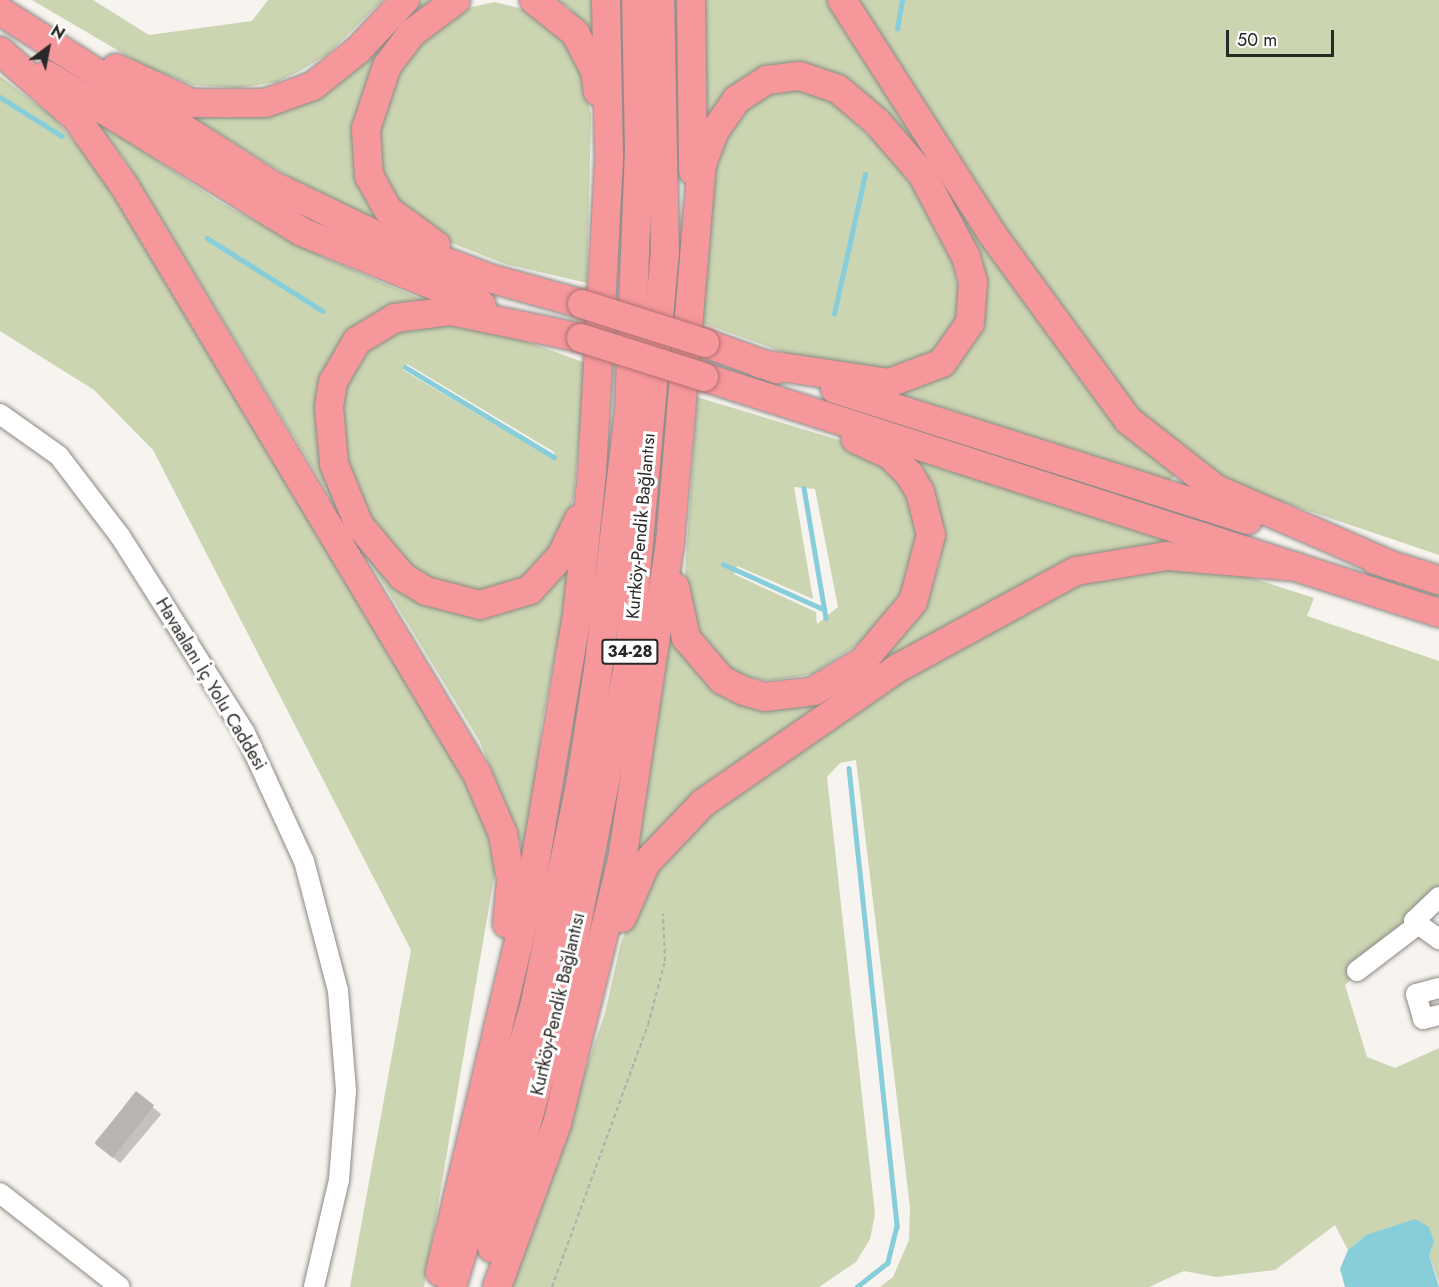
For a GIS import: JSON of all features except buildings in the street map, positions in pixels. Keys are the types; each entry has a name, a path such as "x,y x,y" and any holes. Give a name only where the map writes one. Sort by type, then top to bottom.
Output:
{"highway":[{"path":"0,10 192,103 226,106 265,103 313,86 358,50 405,0"},
{"path":"456,0 412,33 387,66 371,103 366,157 369,176 388,210 413,232 489,278"},
{"path":"534,0 575,33 595,71 609,156"},
{"path":"436,1287 530,893 577,616 592,474 609,156 606,0"},
{"name":"Kurtköy-Pendik Bağlantısı","path":"452,1287 534,1007 579,791 599,663 628,410 639,150 636,0"},
{"name":"Kurtköy-Pendik Bağlantısı","path":"480,1287 563,994 628,665 665,254 660,0"},
{"path":"691,0 693,233"},
{"path":"842,0 992,234 1128,420 1216,489 1391,565"},
{"path":"0,10 270,184 378,236 489,278 582,304 705,343 760,364 1439,580"},
{"path":"0,44 228,191 302,231 388,270 581,338 1439,612"},
{"path":"0,51 77,120 125,187 477,774 503,834 512,880 496,1029"},
{"path":"497,1287 557,1124 593,990 650,704 670,543 693,233 702,164 714,132 736,100 767,80 800,76 838,89 877,122 922,174 947,214 973,282 970,323 942,363 889,383 760,364"},
{"path":"581,338 451,311 395,318 357,341 343,360 333,382 329,433 343,494 359,525 403,577 448,601 480,604 506,599 548,575 576,530 592,474"},
{"path":"670,543 686,638 722,680 765,697 814,691 840,676 884,641 913,602 931,536 920,492 909,474 868,443 749,391"},
{"path":"593,990 646,863 673,830 702,802 898,668 1076,571 1167,556 1297,567"}],"lane":[{"name":"Havaalanı İç Yolu Caddesi","path":"0,414 59,456 114,527 244,733 304,861 338,991 346,1091 339,1180 314,1287"},
{"path":"1357,971 1416,926 1417,912 1439,897"},
{"path":"1416,926 1439,939"},
{"path":"1439,987 1416,994 1423,1019 1439,1015"},
{"path":"0,1193 120,1287"}],"path":[{"path":"552,1287 648,1025 665,961 663,914"}],"green space":[{"path":"32,0 93,0 149,35 252,21 268,0 383,0 328,54 302,70 277,82 237,88 193,85 146,67"},
{"path":"422,0 437,0 386,48 362,95 355,124 358,174 387,226 291,178 184,112 225,118 285,108 334,85"},
{"path":"557,0 597,0 599,49 570,8"},
{"path":"699,0 835,0 1178,472 1170,481 892,392 926,383 983,267 963,219 930,165 888,114 841,75 818,67 702,128"},
{"path":"854,0 1439,0 1439,555 1232,485 1124,401 1049,298"},
{"path":"495,2 530,11 561,32 579,60 591,115 587,283 505,264 449,242 406,216 372,151 398,68 433,27 462,9"},
{"path":"0,76 53,117 99,170 472,791 488,833 495,872 424,1287 350,1287 411,950 153,450 94,390 0,331"},
{"path":"800,89 835,103 892,158 927,208 954,265 961,305 954,328 926,359 888,375 813,363 700,322 712,167 740,111 768,93"},
{"path":"92,117 218,201 325,258 428,302 335,358 338,500 453,612 574,557 542,723 527,859 480,742 125,160"},
{"path":"424,318 511,336 586,363 574,495 562,540 534,573 486,595 426,582 388,547 349,483 340,385 380,332","holes":["407,364 554,452 555,460 403,370"]},
{"path":"697,397 852,444 901,479 916,513 916,557 899,596 861,642 813,674 769,681 738,675 713,656 691,623 685,572","holes":["794,487 815,489 838,607 817,624 816,612 734,574 737,566 813,599"]},
{"path":"902,453 1183,543 1125,548 1070,566 915,648 624,884 672,618 770,708 920,614 940,562 938,508"},
{"path":"1125,567 1225,569 1314,598 1307,616 1439,661 1439,895 1345,985 1367,1057 1395,1068 1439,1048 1439,1284 1429,1255 1366,1235 1348,1250 1335,1225 1275,1270 1216,1277 1184,1271 1149,1287 880,1287 893,1277 909,1240 910,1207 856,760 840,763 827,777 875,1214 870,1239 856,1262 819,1287 511,1287 605,1013 621,942 649,877 675,839 834,722 1029,605"}],"water":[{"path":"1415,1219 1429,1227 1434,1242 1429,1255 1439,1287 1345,1287 1340,1269 1348,1250 1366,1235"}],"waterway":[{"path":"897,29 902,0"},
{"path":"0,97 62,136"},
{"path":"834,314 865,174"},
{"path":"207,238 323,311"},
{"path":"405,367 554,457"},
{"path":"804,488 826,618"},
{"path":"723,564 823,609"},
{"path":"849,768 897,1226 888,1263 857,1287"}]}
